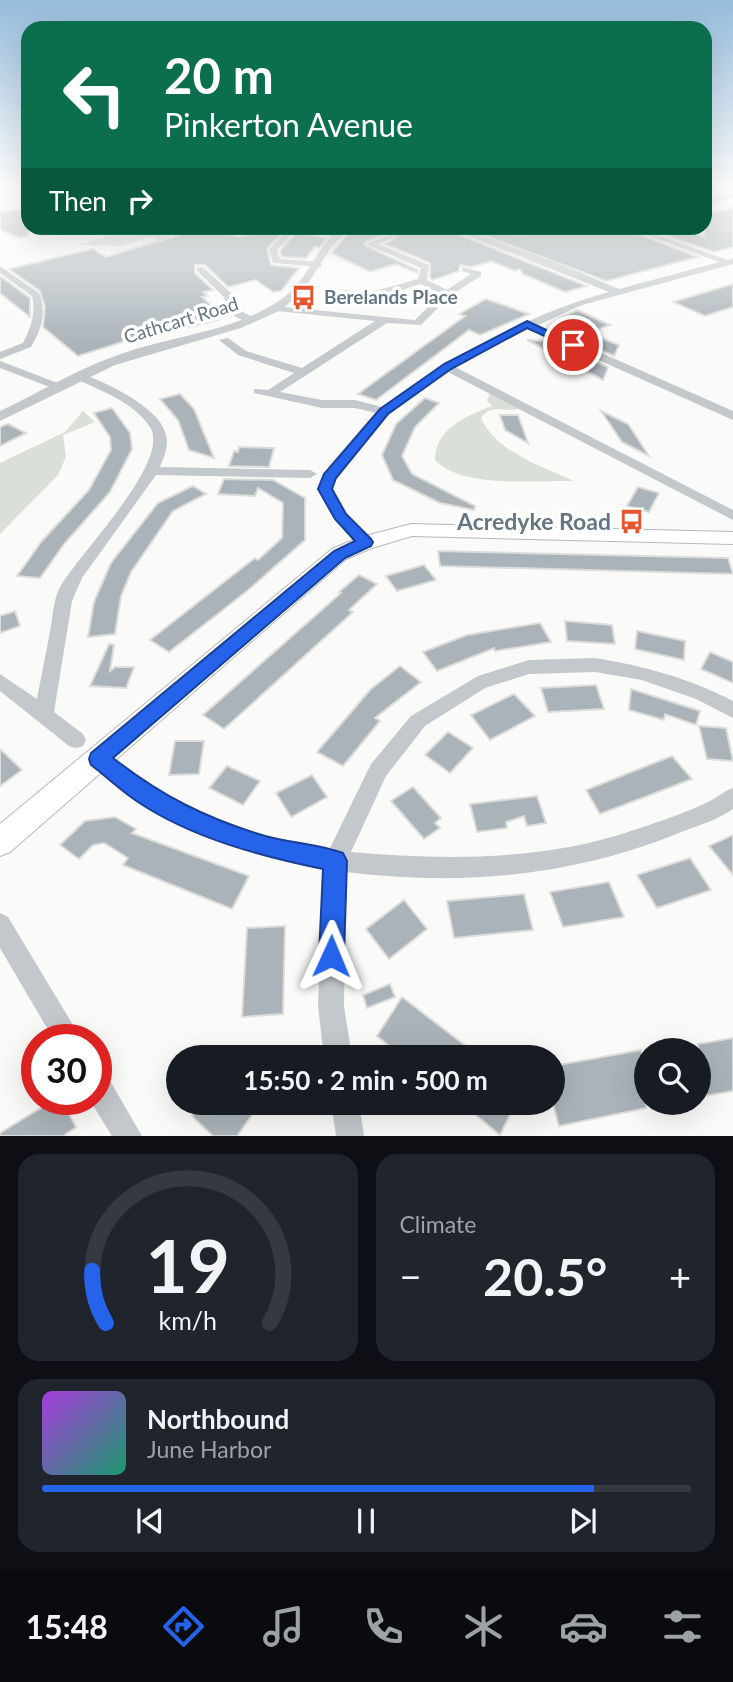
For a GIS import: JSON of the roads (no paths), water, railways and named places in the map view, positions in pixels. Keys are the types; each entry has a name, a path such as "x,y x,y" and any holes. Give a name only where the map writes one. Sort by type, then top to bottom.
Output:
{"main road":[{"path":"0,842 339,554 365,542 411,530 733,538"}],"street":[{"path":"282,240 273,250 276,261 318,265"},
{"name":"Cathcart Road","path":"0,417 78,376 144,351 250,320 276,308 307,283 323,251 332,240"},
{"path":"380,240 370,243 426,267 422,281"},
{"path":"485,240 617,292"},
{"path":"667,240 730,262"},
{"path":"365,542 340,516 325,489 329,477 384,411 447,367 527,324 617,292 730,262"},
{"path":"0,269 36,295 38,300 37,322 27,345 0,356"},
{"path":"276,308 417,323 448,293 478,274 465,269"},
{"path":"202,275 229,296 232,310 250,320"},
{"path":"345,293 372,295 422,281 434,289 448,293"},
{"path":"384,320 303,372 265,392 322,404 355,404 384,411"},
{"path":"527,324 733,416"},
{"path":"224,340 242,353 303,372"},
{"path":"0,364 59,387"},
{"path":"447,367 733,516"},
{"path":"44,714 66,593 88,556 152,471 160,452 160,433 144,414 125,399 78,376"},
{"path":"152,471 310,474"},
{"path":"336,1045 331,1006 335,861 378,770 418,721 478,683 529,667 595,665 644,673 702,694 733,710"},
{"path":"0,681 76,740"},
{"path":"99,759 145,795 195,822 266,847 335,861 418,869 540,862 608,849 719,807 733,797"},
{"path":"0,925 59,1024"},
{"path":"112,1110 128,1136"},
{"path":"347,1115 350,1136"}],"place":[{"name":"Berelands Place","path":"304,297"},
{"name":"Acredyke Road","path":"631,522"}]}
